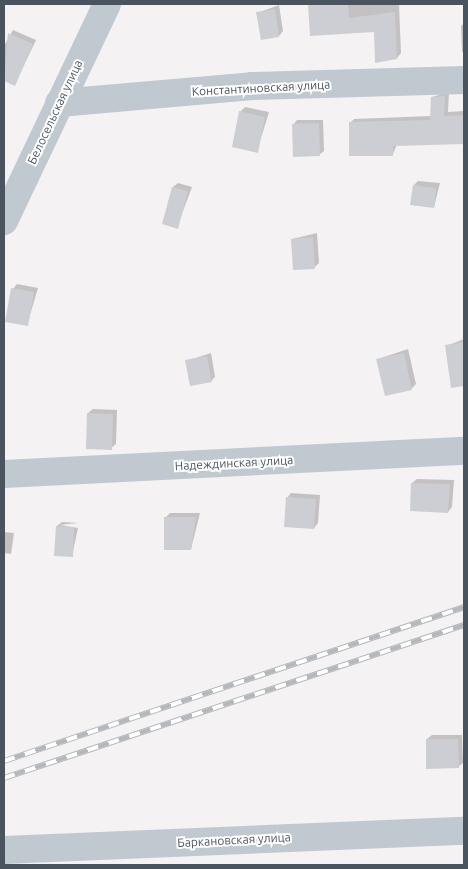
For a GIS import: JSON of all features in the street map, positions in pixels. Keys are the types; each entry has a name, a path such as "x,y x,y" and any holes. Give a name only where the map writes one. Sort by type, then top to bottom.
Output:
{"street":[{"name":"Белосельская улица","path":"4,221 107,4"},
{"name":"Константиновская улица","path":"59,102 252,86 464,80"},
{"name":"Надеждинская улица","path":"4,474 464,451"},
{"name":"Баркановская улица","path":"4,850 464,831"}],"building":[{"path":"308,4 348,4 349,18 395,12 397,59 375,63 374,32 310,36"},
{"path":"275,9 279,37 261,40 256,12"},
{"path":"8,33 33,44 15,86 4,81"},
{"path":"445,96 444,116 464,115 464,144 393,146 393,156 349,156 349,122 430,120 431,97"},
{"path":"239,111 265,117 258,153 232,147"},
{"path":"319,123 320,156 293,157 292,124"},
{"path":"413,185 436,188 434,208 410,205"},
{"path":"172,187 188,191 178,229 162,224"},
{"path":"313,237 315,269 293,270 291,239"},
{"path":"11,288 34,292 28,326 5,322"},
{"path":"464,342 464,386 451,388 445,345"},
{"path":"404,353 412,390 385,396 376,359"},
{"path":"207,356 212,382 190,386 185,360"},
{"path":"87,413 113,414 112,450 86,449"},
{"path":"411,483 450,484 448,513 410,511"},
{"path":"286,497 316,499 314,529 284,527"},
{"path":"164,517 196,517 191,550 164,550"},
{"path":"56,526 74,527 73,557 54,556"},
{"path":"426,739 458,739 459,768 426,769"}],"railway":[{"path":"4,761 464,607"},
{"path":"4,778 464,625"}]}
